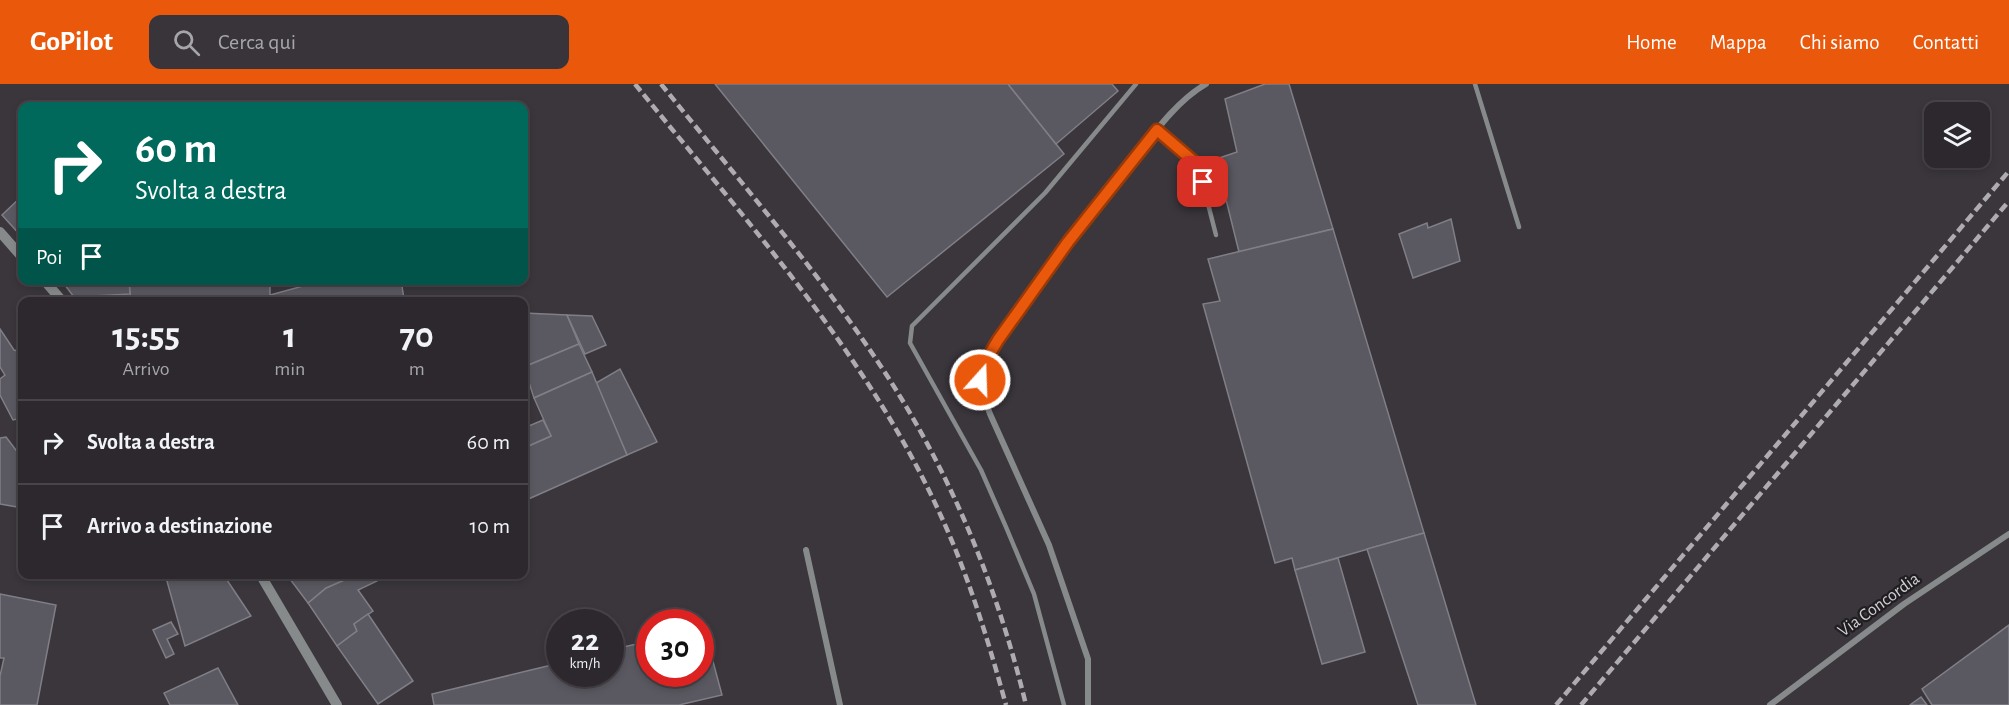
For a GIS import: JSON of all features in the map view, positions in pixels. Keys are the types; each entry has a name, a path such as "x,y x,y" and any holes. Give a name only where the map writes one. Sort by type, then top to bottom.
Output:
{"street":[{"path":"1088,705 1088,659 1048,545 990,414 980,380 988,357 998,340 1068,242 1157,130 1189,96 1206,84"},
{"path":"1,236 18,253"},
{"path":"48,285 59,297"},
{"name":"Via Concordia","path":"1770,705 1904,604 2009,534"},
{"path":"806,550 840,705"},
{"path":"263,579 338,705"}],"lane":[{"path":"1064,705 1034,594 1006,527 981,470 910,344 909,336 912,326 1045,193 1136,84"},
{"path":"1475,84 1519,227"},
{"path":"1157,130 1198,165 1216,235"}],"building":[{"path":"715,84 1008,84 1064,154 887,297"},
{"path":"1008,84 1112,84 1118,91 1056,144"},
{"path":"1265,84 1289,84 1333,229 1239,252 1216,159 1237,152 1225,99"},
{"path":"18,200 18,233 2,215"},
{"path":"1451,219 1460,261 1413,278 1399,234 1427,223 1428,228"},
{"path":"1333,229 1424,533 1295,570 1292,558 1275,563 1203,304 1220,301 1208,259"},
{"path":"65,285 129,285 130,294 74,297"},
{"path":"129,285 270,285 270,297 131,297"},
{"path":"307,285 402,285 404,297 270,297 270,295"},
{"path":"528,313 567,315 579,344 528,365"},
{"path":"567,315 592,316 606,345 585,354"},
{"path":"0,329 14,350 18,351 18,419 13,420 0,395 0,379 5,375 0,367"},
{"path":"579,344 592,372 534,398 528,379 528,365"},
{"path":"620,369 657,442 627,455 596,383"},
{"path":"592,372 627,455 528,499 528,446 551,436 534,398"},
{"path":"543,420 551,436 528,446 528,426"},
{"path":"6,437 18,453 18,509 0,504 0,438"},
{"path":"1424,533 1476,705 1418,705 1367,549"},
{"path":"1338,558 1365,652 1322,664 1295,570"},
{"path":"166,579 226,579 251,616 185,646"},
{"path":"290,579 347,579 326,588 308,603"},
{"path":"347,579 376,579 377,581 358,590 373,611 354,624 357,631 337,646 308,603 326,588"},
{"path":"0,594 56,605 37,705 0,705 0,676 4,658 0,658"},
{"path":"368,614 413,681 378,704 337,646 357,631 354,624"},
{"path":"171,622 178,634 167,639 174,654 166,658 153,630"},
{"path":"2009,625 2009,705 1932,705 1922,689"},
{"path":"636,644 636,687 714,687 714,665 722,695 679,705 434,705 432,694 546,666 546,687 624,687 624,647"},
{"path":"218,668 238,705 170,705 164,693"},
{"path":"1921,697 1927,705 1910,705"}],"railway":[{"path":"635,84 802,291 878,399 911,457 951,539 977,609 1006,705"},
{"path":"661,84 775,223 830,295 857,331 907,407 950,488 969,530 1001,616 1026,705"},
{"path":"1556,705 2009,171"},
{"path":"1581,705 2009,201"}],"route":[{"path":"980,380 983,368 998,340 1068,242 1157,130 1198,165 1203,182"}]}
